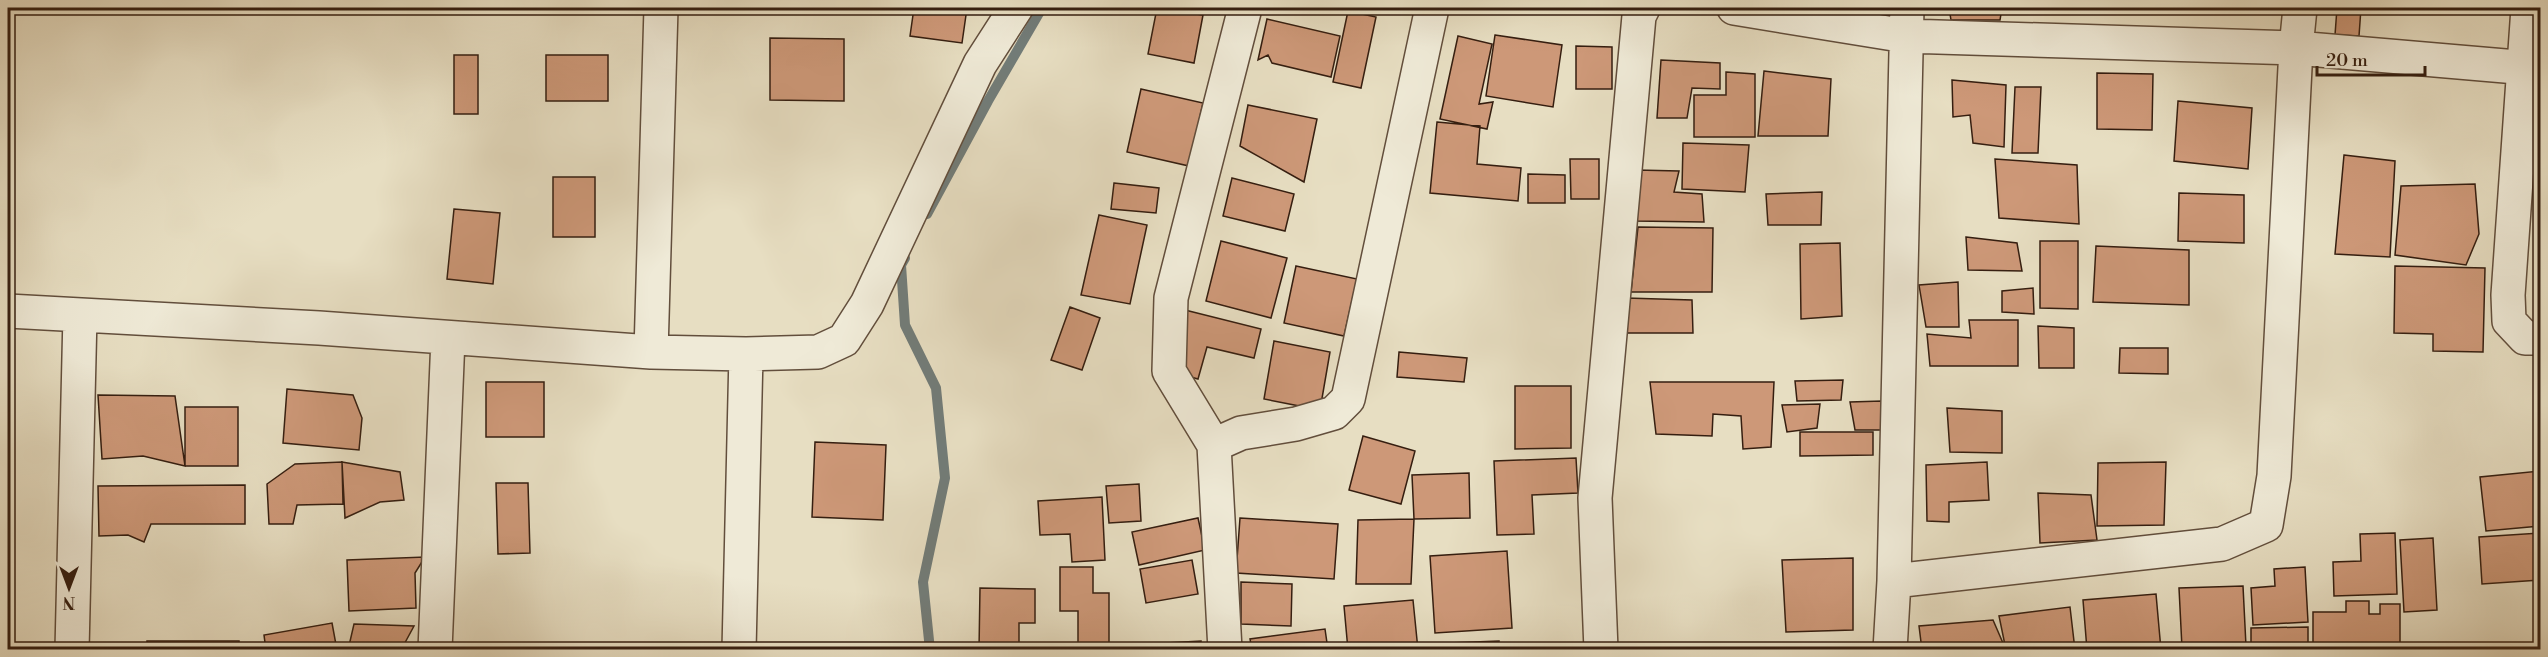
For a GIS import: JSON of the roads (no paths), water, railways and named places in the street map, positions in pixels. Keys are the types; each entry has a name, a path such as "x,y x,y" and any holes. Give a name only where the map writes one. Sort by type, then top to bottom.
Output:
{"street":[{"path":"651,352 661,8"},
{"path":"8,311 319,327 651,352 746,354 818,352 844,340 867,304 980,64 1016,8"},
{"path":"1225,650 1214,444 1169,371 1171,298 1245,8"},
{"path":"1214,444 1241,433 1296,424 1334,413 1348,399 1432,8"},
{"path":"1601,650 1595,498 1639,16 1643,8"},
{"path":"1734,8 2296,48 2531,69"},
{"path":"1894,580 2222,544 2266,525 2274,476 2300,8"},
{"path":"2528,8 2531,69 2508,296 2509,321 2525,338 2541,338"},
{"path":"1890,650 1894,580 1907,22"},
{"path":"72,650 80,315"},
{"path":"435,650 448,338"},
{"path":"739,650 746,354"}],"waterway":[{"path":"927,214 988,101 1042,8"},
{"path":"905,258 901,265 905,325 936,388 945,478 923,582 930,650"}]}
